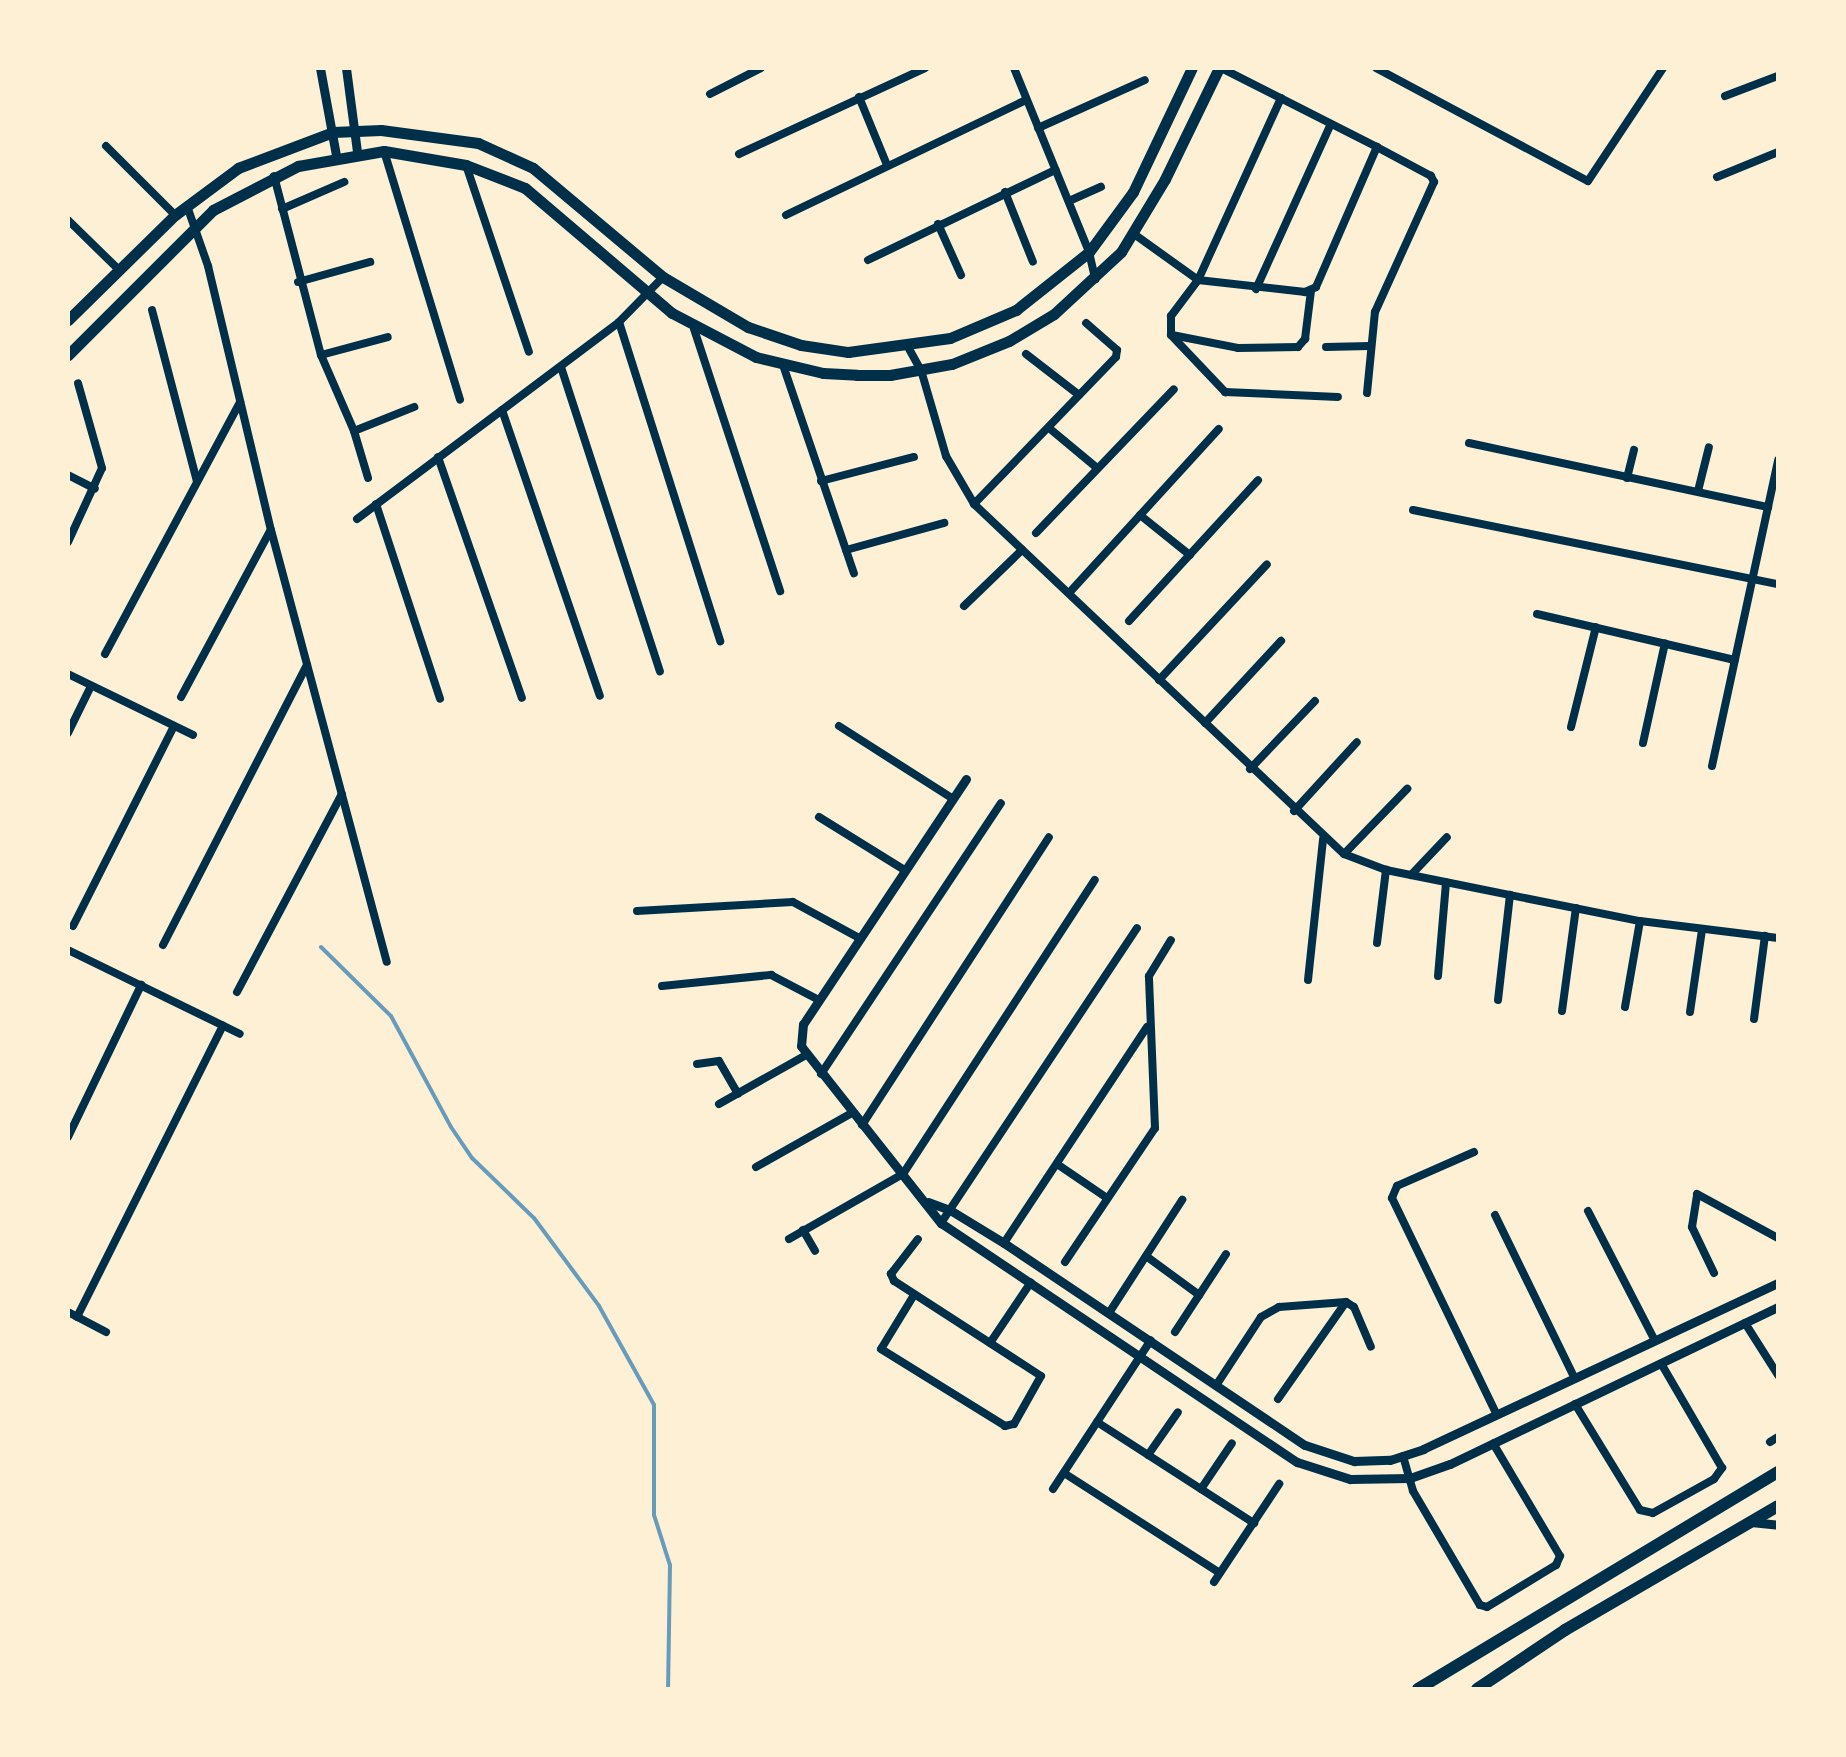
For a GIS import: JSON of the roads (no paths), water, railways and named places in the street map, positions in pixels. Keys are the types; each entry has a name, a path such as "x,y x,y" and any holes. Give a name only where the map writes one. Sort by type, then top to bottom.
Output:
{"main road":[{"path":"68,320 175,215 264,154 333,132 356,130 432,134 478,143 510,156 558,184 663,277 725,317 801,345 848,352 908,347 975,330 1016,310 1089,252 1133,192 1192,68"},
{"path":"68,355 196,224 274,176 336,155 384,151 466,165 545,201 694,329 783,365 857,375 921,370 1009,341 1054,314 1095,280 1134,234 1220,68"},
{"path":"1418,1689 1778,1472"},
{"path":"1477,1689 1565,1630 1778,1506"}],"street":[{"path":"320,68 336,155"},
{"path":"346,68 357,152"},
{"path":"710,94 761,68"},
{"path":"739,154 925,68"},
{"path":"1014,68 1089,252 1095,280"},
{"path":"1220,68 1377,147 1434,182 1375,312 1367,393"},
{"path":"1376,68 1588,181 1663,68"},
{"path":"1725,96 1778,76"},
{"path":"1038,128 1145,80"},
{"path":"859,97 887,165"},
{"path":"1281,98 1198,280 1171,316 1171,335 1225,392 1338,397"},
{"path":"786,215 1026,100"},
{"path":"1256,289 1331,124"},
{"path":"106,146 175,215"},
{"path":"1171,335 1238,348 1298,347 1305,339 1311,291 1377,147"},
{"path":"384,151 460,400"},
{"path":"1717,177 1778,152"},
{"path":"466,165 529,352"},
{"path":"868,260 1055,170"},
{"path":"274,176 298,282 321,355 354,431 368,478"},
{"path":"282,209 344,182"},
{"path":"1069,201 1101,187"},
{"path":"1005,192 1033,262"},
{"path":"187,206 196,224 271,530 387,962"},
{"path":"68,220 118,269"},
{"path":"938,224 961,275"},
{"path":"1134,234 1198,280 1256,289 1311,291"},
{"path":"298,282 370,262"},
{"path":"357,519 619,322 663,277"},
{"path":"152,310 197,481"},
{"path":"619,322 720,641"},
{"path":"974,504 1118,353 1086,323"},
{"path":"694,329 780,591"},
{"path":"321,355 388,337"},
{"path":"1326,347 1370,346"},
{"path":"908,347 921,370 946,456 974,504 1323,839 1344,854 1386,870 1640,921 1778,938"},
{"path":"1026,354 1079,395"},
{"path":"783,365 854,573"},
{"path":"561,367 660,671"},
{"path":"68,542 95,489 101,460 78,383"},
{"path":"1036,533 1174,389"},
{"path":"105,654 240,402"},
{"path":"354,431 414,407"},
{"path":"502,410 600,696"},
{"path":"1049,428 1097,468"},
{"path":"1069,593 1219,429"},
{"path":"1469,443 1768,507"},
{"path":"1698,491 1709,447"},
{"path":"1627,478 1634,450"},
{"path":"438,457 522,698"},
{"path":"821,481 914,457"},
{"path":"1712,766 1778,460"},
{"path":"68,475 95,489"},
{"path":"1129,621 1258,480"},
{"path":"376,504 440,699"},
{"path":"1413,510 1778,584"},
{"path":"1140,515 1190,555"},
{"path":"846,550 944,523"},
{"path":"181,697 271,530"},
{"path":"964,606 1022,550"},
{"path":"1159,680 1267,564"},
{"path":"1537,614 1735,660"},
{"path":"1571,727 1596,627"},
{"path":"1205,723 1281,641"},
{"path":"1643,743 1665,643"},
{"path":"163,945 307,665"},
{"path":"68,674 193,735"},
{"path":"68,733 91,686"},
{"path":"1250,769 1315,701"},
{"path":"73,926 174,726"},
{"path":"839,726 953,799"},
{"path":"1294,811 1357,742"},
{"path":"966,779 800,1031 806,1055 928,1202 941,1223 1142,1354 1297,1462 1350,1479 1410,1478 1493,1443 1778,1307"},
{"path":"1344,854 1407,789"},
{"path":"237,992 342,794"},
{"path":"821,1074 1001,803"},
{"path":"819,817 906,871"},
{"path":"862,1125 1049,837"},
{"path":"1411,875 1447,837"},
{"path":"1308,980 1323,839"},
{"path":"1377,943 1386,870"},
{"path":"789,1239 903,1174 1095,880"},
{"path":"1438,976 1446,882"},
{"path":"1498,1000 1510,895"},
{"path":"637,911 793,902 861,939"},
{"path":"1562,1011 1576,908"},
{"path":"1625,1007 1640,921"},
{"path":"941,1223 1137,928"},
{"path":"1690,1012 1702,930"},
{"path":"1754,1019 1765,936"},
{"path":"1065,1262 1158,1120 1148,1026 1149,976 1171,940"},
{"path":"68,950 240,1034"},
{"path":"662,986 771,975 819,1000"},
{"path":"68,1137 141,985"},
{"path":"77,1317 223,1026"},
{"path":"1004,1243 1148,1026"},
{"path":"719,1104 806,1055"},
{"path":"697,1064 719,1061 738,1094"},
{"path":"756,1167 852,1113"},
{"path":"1474,1152 1397,1186 1392,1198 1497,1415"},
{"path":"1057,1164 1107,1198"},
{"path":"1714,1273 1692,1227 1697,1194 1778,1238"},
{"path":"1109,1313 1182,1200"},
{"path":"928,1202 950,1210 1004,1243 1326,1455 1367,1462 1403,1456 1778,1283"},
{"path":"1588,1211 1655,1341"},
{"path":"1495,1215 1575,1379"},
{"path":"803,1230 815,1251"},
{"path":"914,1295 880,1347 1010,1427 1041,1376 914,1295 891,1274 918,1239"},
{"path":"1175,1332 1226,1254"},
{"path":"1146,1256 1199,1295"},
{"path":"990,1343 1031,1282"},
{"path":"1278,1399 1346,1302"},
{"path":"1217,1384 1267,1312 1346,1302 1354,1307 1371,1347"},
{"path":"68,1312 106,1332"},
{"path":"1745,1323 1778,1375"},
{"path":"1053,1489 1151,1340"},
{"path":"1575,1404 1644,1513 1721,1472 1721,1463 1661,1363"},
{"path":"1148,1455 1178,1412"},
{"path":"1097,1422 1254,1523"},
{"path":"1201,1489 1232,1443"},
{"path":"1403,1456 1410,1478 1480,1605 1487,1607 1556,1565 1560,1556 1493,1443"},
{"path":"1064,1473 1220,1573"},
{"path":"1214,1582 1279,1484"},
{"path":"1751,1522 1778,1525"}],"waterway":[{"path":"321,947 391,1016 451,1127 472,1158 534,1218 599,1306 654,1405 654,1515 670,1565 668,1689"}]}
